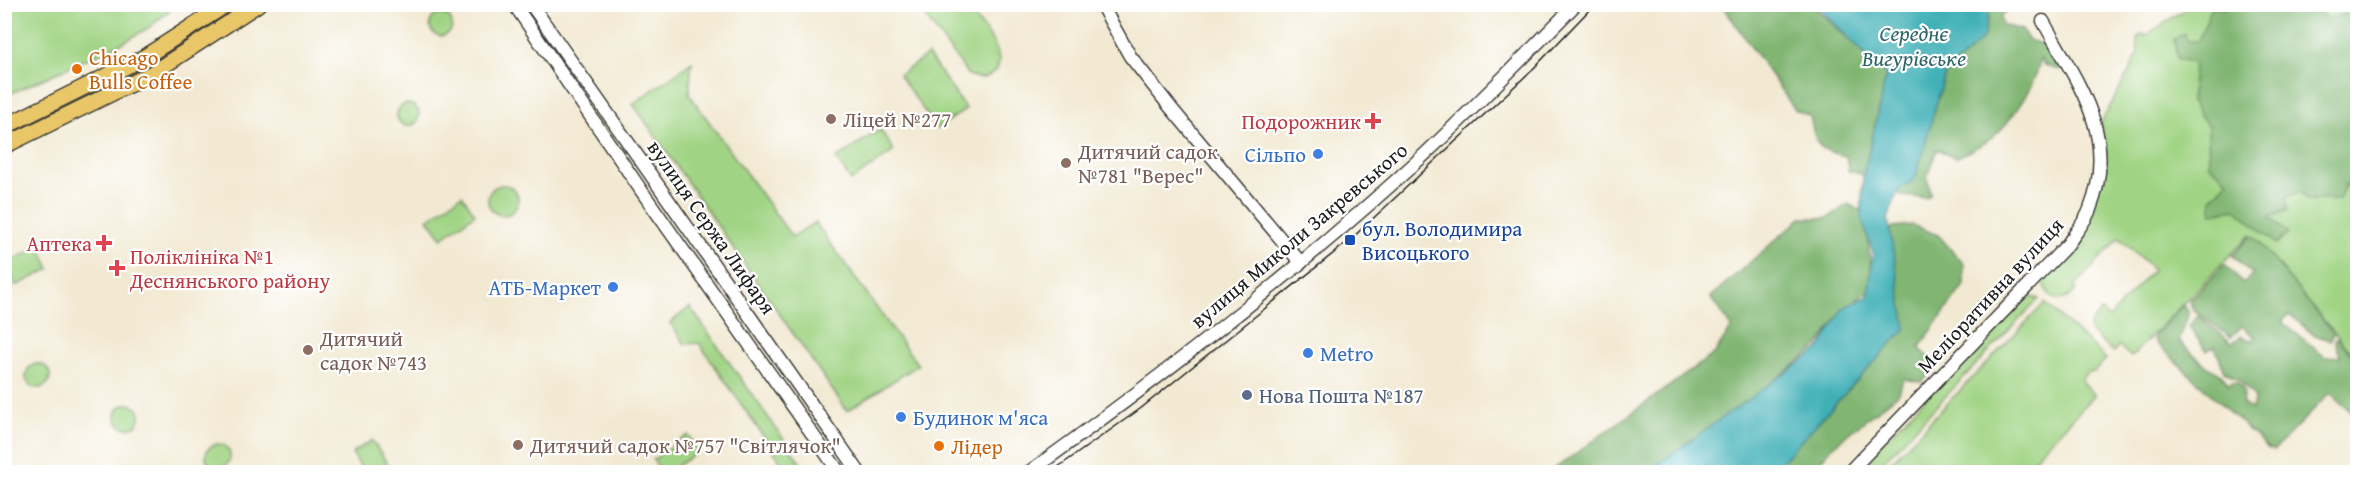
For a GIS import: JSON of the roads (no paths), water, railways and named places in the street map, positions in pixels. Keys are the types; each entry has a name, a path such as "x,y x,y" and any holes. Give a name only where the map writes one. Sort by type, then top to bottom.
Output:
{"main road":[{"path":"4,127 143,58 227,4"},
{"path":"4,146 151,74 258,4"}],"street":[{"name":"вулиця Сержа Лифаря","path":"514,4 642,193 839,472"},
{"name":"вулиця Сержа Лифаря","path":"531,4 859,472"},
{"path":"1101,4 1130,56 1301,263"},
{"name":"вулиця Миколи Закревського","path":"1029,472 1130,399 1301,263 1423,156 1576,4"},
{"name":"Меліоративна вулиця","path":"1849,472 2068,244 2090,211 2099,178 2100,148 2095,119 2043,21"}],"water":[{"name":"Середнє Вигурівське","path":"1816,5 1991,5 1983,38 1945,74 1915,179 1898,191 1888,219 1906,328 1772,472 1646,472 1819,349 1843,308 1868,296 1873,253 1861,217 1863,177 1886,76"}],"tram line":[{"path":"1051,472 1140,409 1350,240 1532,70 1595,4"}],"place":[{"name":"Chicago Bulls Coffee","path":"77,69"},
{"name":"Ліцей №277","path":"831,119"},
{"name":"Подорожник","path":"1373,121"},
{"name":"Сільпо","path":"1318,154"},
{"name":"Дитячий садок №781 \"Верес\"","path":"1066,163"},
{"name":"бул. Володимира Висоцького","path":"1350,240"},
{"name":"Аптека","path":"104,243"},
{"name":"Поліклініка №1 Деснянського району","path":"117,268"},
{"name":"АТБ-Маркет","path":"613,287"},
{"name":"Дитячий садок №743","path":"308,350"},
{"name":"Metro","path":"1308,353"},
{"name":"Нова Пошта №187","path":"1247,395"},
{"name":"Будинок м'яса","path":"901,417"},
{"name":"Дитячий садок №757 \"Світлячок\"","path":"518,445"},
{"name":"Лідер","path":"939,446"}]}
